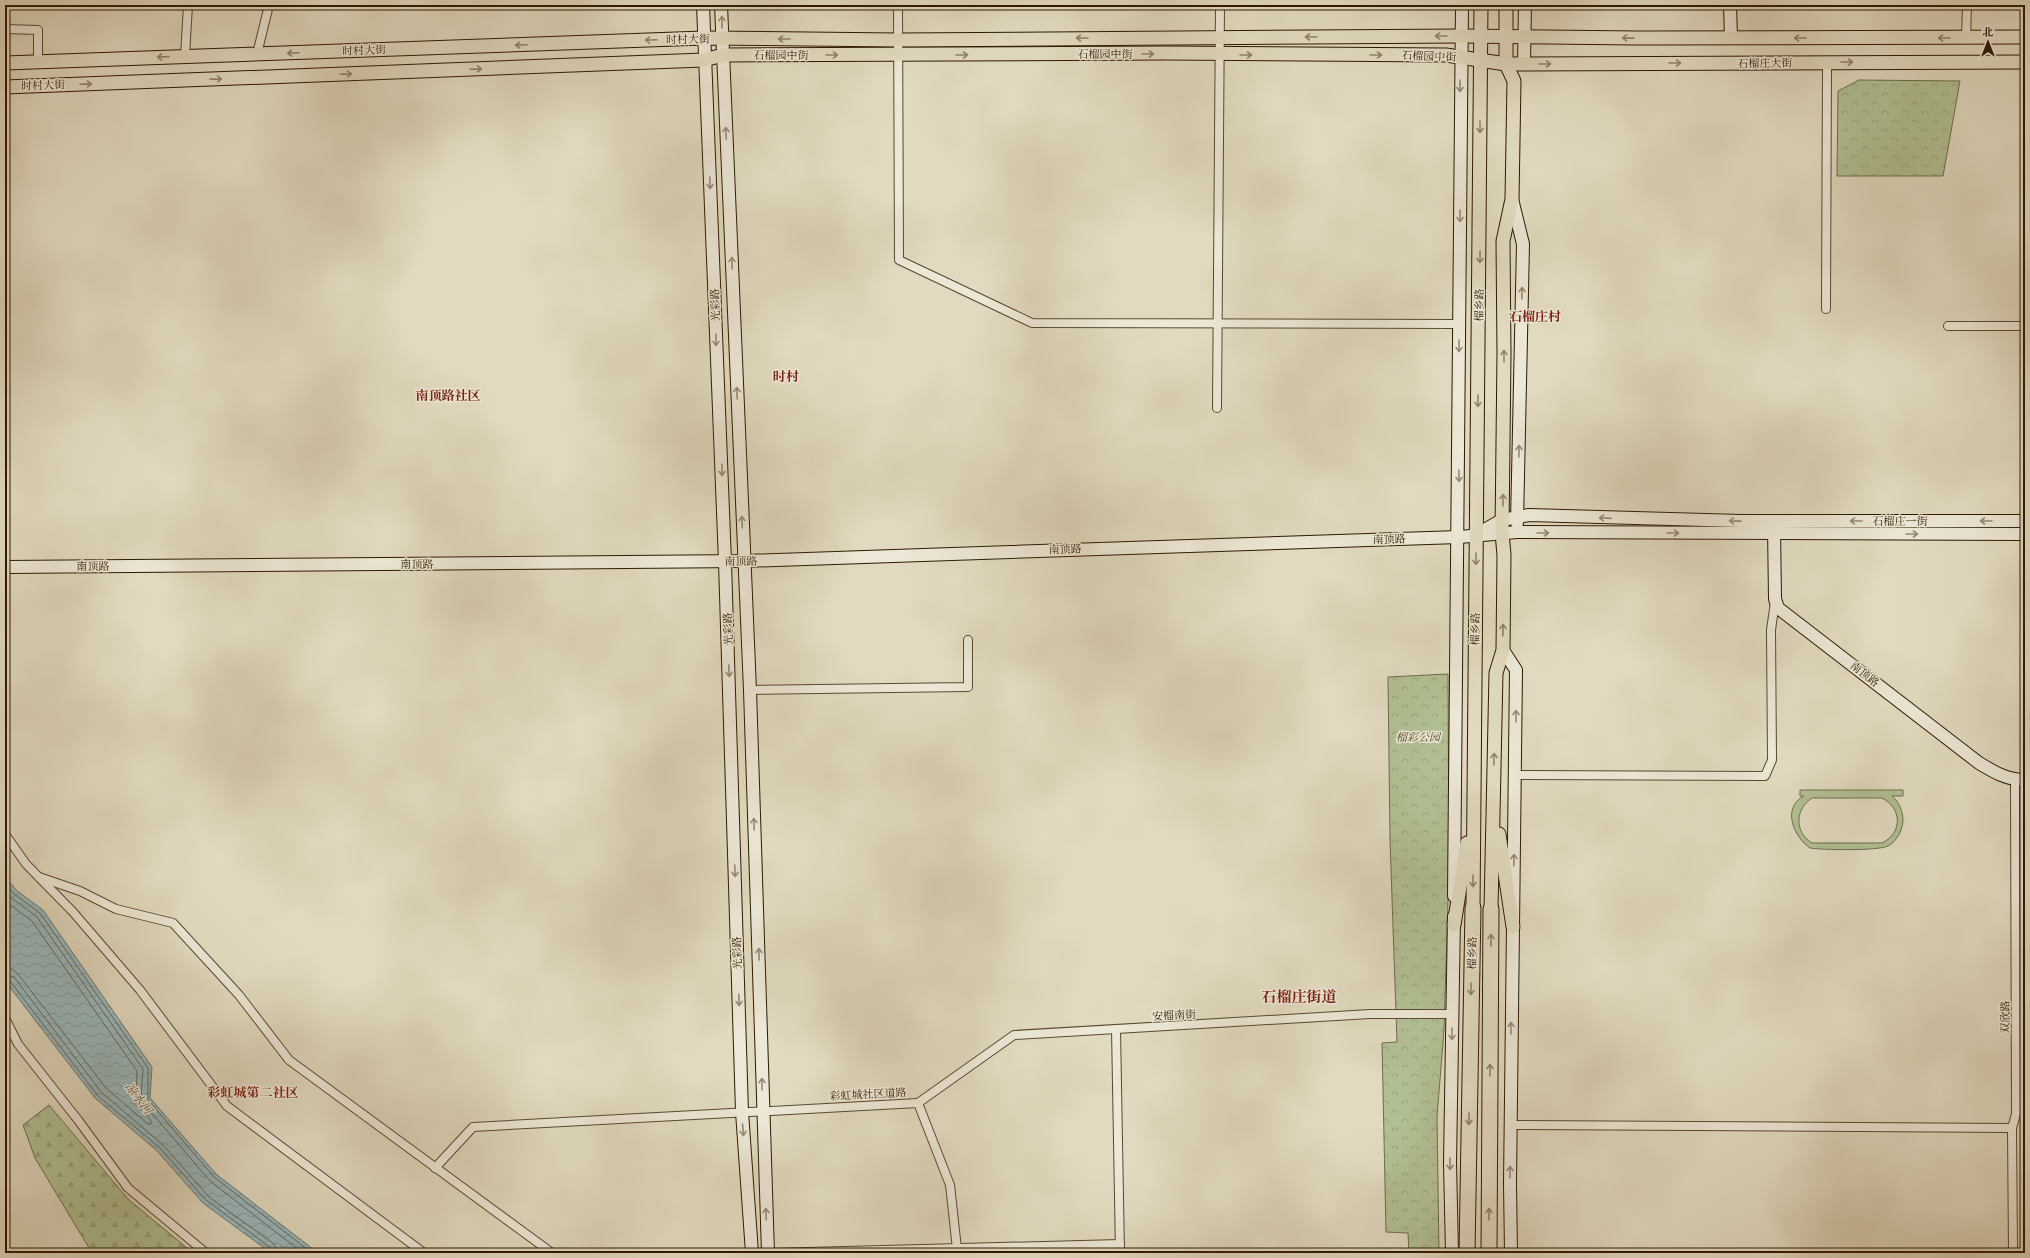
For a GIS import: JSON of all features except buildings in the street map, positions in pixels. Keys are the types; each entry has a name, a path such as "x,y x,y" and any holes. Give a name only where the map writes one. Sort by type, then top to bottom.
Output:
{"highway":[{"name":"榴乡路","path":"1467,1253 1473,908"},
{"name":"榴乡路","path":"1489,1253 1491,909"}],"main road":[{"name":"榴乡路","path":"1473,908 1481,5"},
{"name":"榴乡路","path":"1491,909 1496,673 1503,650 1503,241 1512,199 1514,81 1506,64 1506,5"},
{"name":"石榴园中街","path":"722,39 898,40 1506,36"},
{"path":"1506,36 1731,38 2025,37"},
{"name":"时村大街","path":"5,63 704,38 722,39"},
{"name":"石榴园中街","path":"704,60 723,55 1165,53 1220,55 1446,55 1506,64"},
{"name":"时村大街","path":"5,87 704,60"},
{"name":"石榴庄大街","path":"1506,64 2025,62"},
{"path":"1494,798 1513,927"},
{"path":"1454,925 1473,800"}],"street":[{"path":"185,56 188,5"},
{"path":"257,54 269,5"},
{"name":"光彩路","path":"702,5 725,562 742,1112 752,1253"},
{"name":"光彩路","path":"721,5 750,690 768,1253"},
{"path":"898,5 899,260 1032,322 1459,324"},
{"path":"1216,408 1220,5"},
{"name":"榴乡路","path":"1452,1253 1450,1163 1454,925 1462,5"},
{"path":"1524,64 1525,5"},
{"path":"1730,5 1731,38"},
{"path":"1966,5 1966,38"},
{"path":"5,29 38,30 38,62"},
{"path":"1826,309 1827,62"},
{"name":"榴乡路","path":"1512,199 1523,244 1517,532"},
{"path":"1948,326 2025,326"},
{"name":"南顶路","path":"1476,534 1502,520 1517,517 1559,515 1774,527"},
{"name":"石榴庄一街","path":"1774,527 2025,521"},
{"path":"1515,774 1765,776 1772,760 1770,630 1775,602 1774,527"},
{"name":"南顶路","path":"5,567 725,562 1458,536 1517,532 1774,527"},
{"name":"石榴庄一街","path":"1774,527 2025,534"},
{"name":"南顶路","path":"1775,602 1781,611 1819,638 1979,763 1996,773 2020,780"},
{"path":"750,690 968,687 968,640"},
{"path":"1503,650 1516,670 1510,1125 1511,1253"},
{"name":"双欣路","path":"2012,1253 2012,1128 2016,1114 2020,780"},
{"path":"5,834 26,864 73,912 140,990 227,1106 424,1253"},
{"path":"39,877 80,891 116,909 173,923 239,995 289,1060 552,1253"},
{"name":"安榴南街","path":"918,1103 1014,1035 1370,1014 1452,1014"},
{"path":"5,1018 18,1044 78,1120 128,1188 206,1253"},
{"path":"1116,1029 1120,1253"},
{"name":"彩虹城社区道路","path":"435,1168 473,1127 918,1103 950,1185 957,1249"},
{"path":"1510,1125 2012,1128"},
{"path":"768,1253 1120,1244"}],"green space":[{"path":"1859,80 1960,81 1943,176 1837,176 1838,91"},
{"name":"榴彩公园","path":"1448,674 1449,869 1444,1030 1437,1117 1439,1253 1409,1253 1408,1233 1386,1232 1382,1043 1397,1042 1390,840 1388,677"},
{"path":"1800,790 1903,790 1903,796 1892,796 1899,804 1901,810 1903,817 1902,828 1894,841 1888,846 1882,848 1850,850 1810,848 1799,837 1792,822 1793,808 1797,801 1804,796 1800,796","holes":["1812,798 1882,798 1889,802 1896,814 1897,820 1897,827 1894,833 1889,839 1882,843 1812,843 1802,833 1799,820 1800,814 1802,808"]},
{"path":"49,1105 128,1199 193,1253 92,1253 35,1158 23,1125"}],"water":[{"name":"凉水河","path":"5,876 16,890 43,910 152,1067 150,1098 216,1174 318,1253 271,1253 203,1203 157,1151 95,1098 5,981"}],"district":[{"name":"石榴庄村","path":"1535,316"},
{"name":"时村","path":"786,376"},
{"name":"南顶路社区","path":"448,395"},
{"name":"石榴庄街道","path":"1299,996"},
{"name":"彩虹城第二社区","path":"253,1092"}]}
